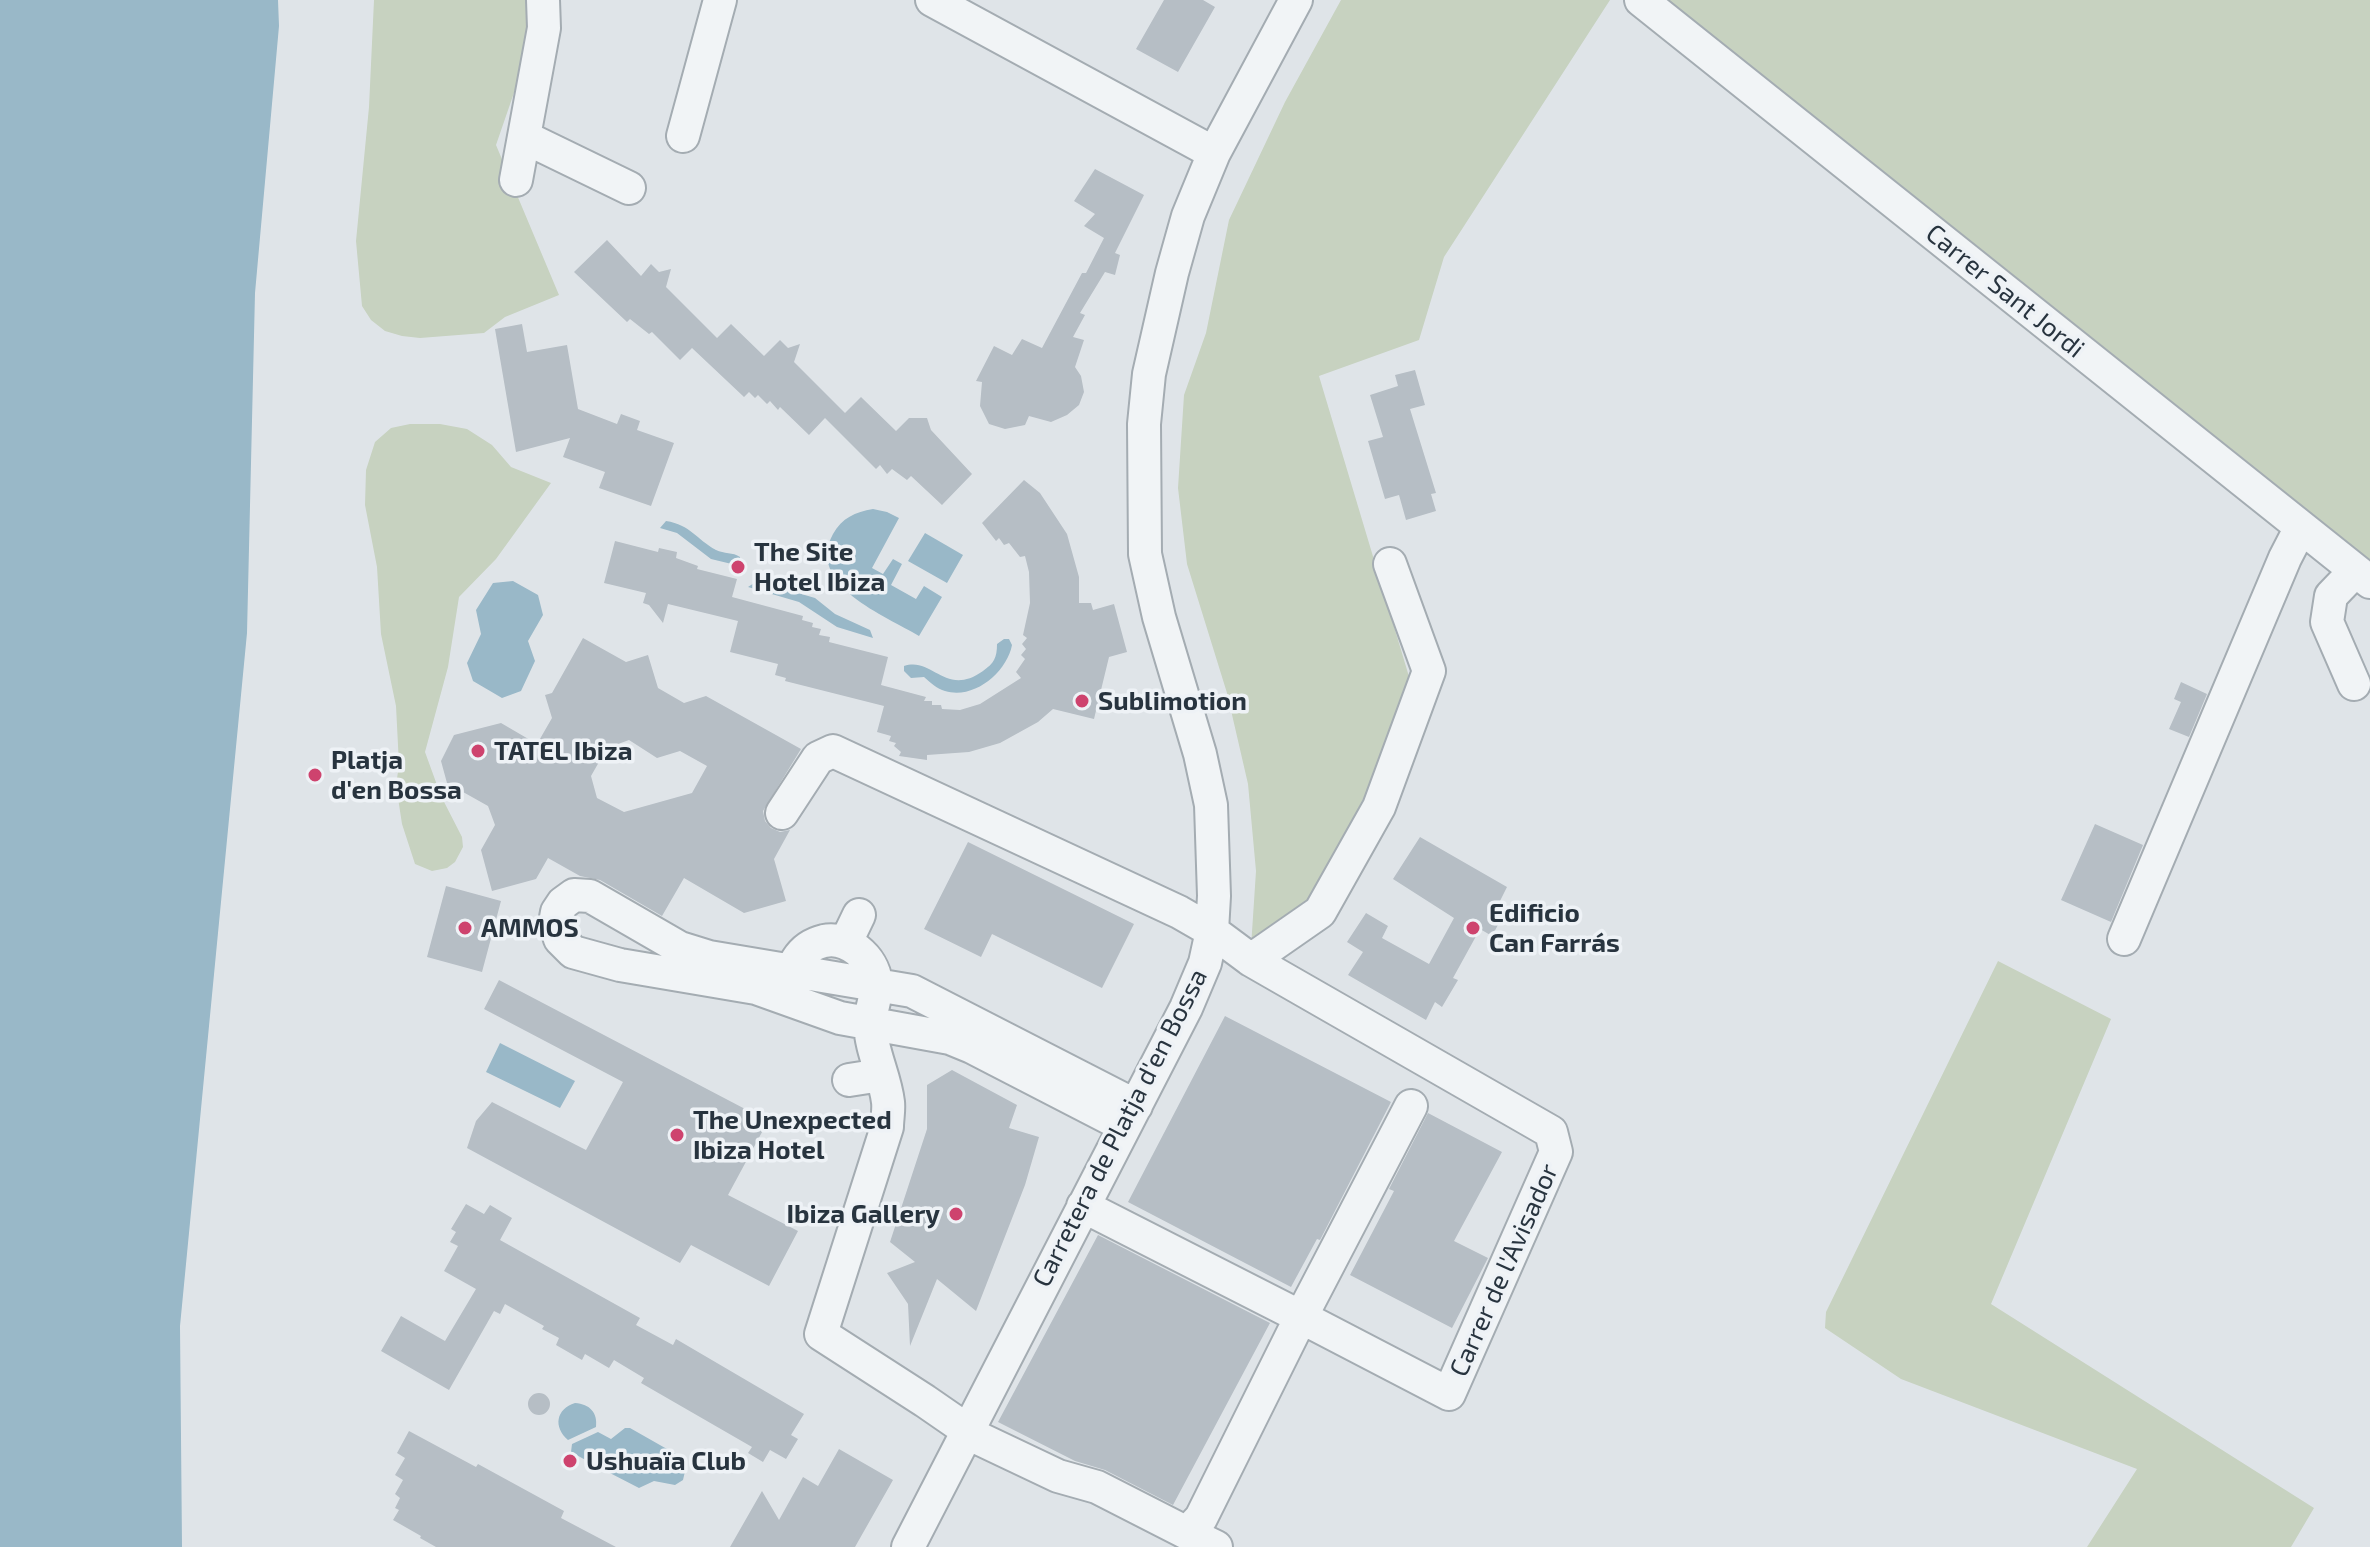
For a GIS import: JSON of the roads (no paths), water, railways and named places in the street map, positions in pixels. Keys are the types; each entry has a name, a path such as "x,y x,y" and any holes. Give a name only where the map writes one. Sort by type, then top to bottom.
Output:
{"street":[{"path":"516,180 544,28 543,0"},
{"path":"683,136 720,0"},
{"path":"932,0 1214,153"},
{"name":"Carretera de Platja d'en Bossa","path":"908,1547 1197,983 1212,931 1211,805 1200,754 1159,617 1145,554 1144,424 1155,345 1188,216 1214,153 1296,0"},
{"name":"Carrer Sant Jordi","path":"1641,0 2363,576"},
{"path":"524,137 629,188"},
{"path":"2124,939 2285,558 2301,527"},
{"path":"1251,960 1320,912 1379,807 1429,671 1390,564"},
{"path":"2354,684 2327,622 2331,596 2363,576"},
{"name":"Carrer de l'Avisador","path":"782,813 818,758 833,751 1179,912 1212,931 1251,960 1551,1132 1556,1152 1449,1394 1083,1206"},
{"path":"1131,1116 912,991 876,983 788,984 756,988 620,965 573,952 560,939 555,923 557,912 574,895 590,896 680,948 788,984 840,1018 950,1038 1131,1116"},
{"path":"788,984 801,952 852,929 876,983 870,1023 888,1104 887,1127 821,1334 980,1439 1058,1476 1097,1487 1201,1540 1201,1518 1411,1106"},
{"path":"849,1080 881,1075"}],"water":[{"path":"0,0 278,0 279,26 255,293 247,633 180,1326 182,1547 0,1547"},
{"path":"873,509 899,518 872,568 883,574 893,559 902,564 891,585 916,599 924,586 942,597 919,636 853,597 830,569 827,552 837,528 850,517"},
{"path":"666,521 688,529 716,550 740,557 740,566 711,559 677,533 660,528"},
{"path":"925,533 963,555 947,583 908,561"},
{"path":"513,581 538,595 543,615 528,641 535,661 521,691 502,698 473,681 467,663 481,634 476,610 493,583"},
{"path":"757,581 815,598 835,614 870,630 873,638 837,627 799,602 748,587"},
{"path":"1009,639 1012,645 1004,665 978,688 956,693 942,690 924,677 911,678 904,671 904,666 914,664 949,679 970,678 992,663 997,644"},
{"path":"500,1043 575,1081 560,1108 486,1072"},
{"path":"575,1403 592,1410 596,1427 568,1440 560,1430 559,1419 564,1409"},
{"path":"625,1428 681,1457 686,1467 683,1480 675,1485 654,1481 639,1488 606,1471 607,1466 602,1460 591,1463 571,1452 572,1444 598,1432 611,1439"}],"place":[{"name":"The Site Hotel Ibiza","path":"738,567"},
{"name":"Sublimotion","path":"1082,701"},
{"name":"TATEL Ibiza","path":"478,751"},
{"name":"Platja d'en Bossa","path":"315,775"},
{"name":"AMMOS","path":"465,928"},
{"name":"Edificio Can Farrás","path":"1473,928"},
{"name":"The Unexpected Ibiza Hotel","path":"677,1135"},
{"name":"Ibiza Gallery","path":"956,1214"},
{"name":"Ushuaïa Club","path":"570,1461"}]}
